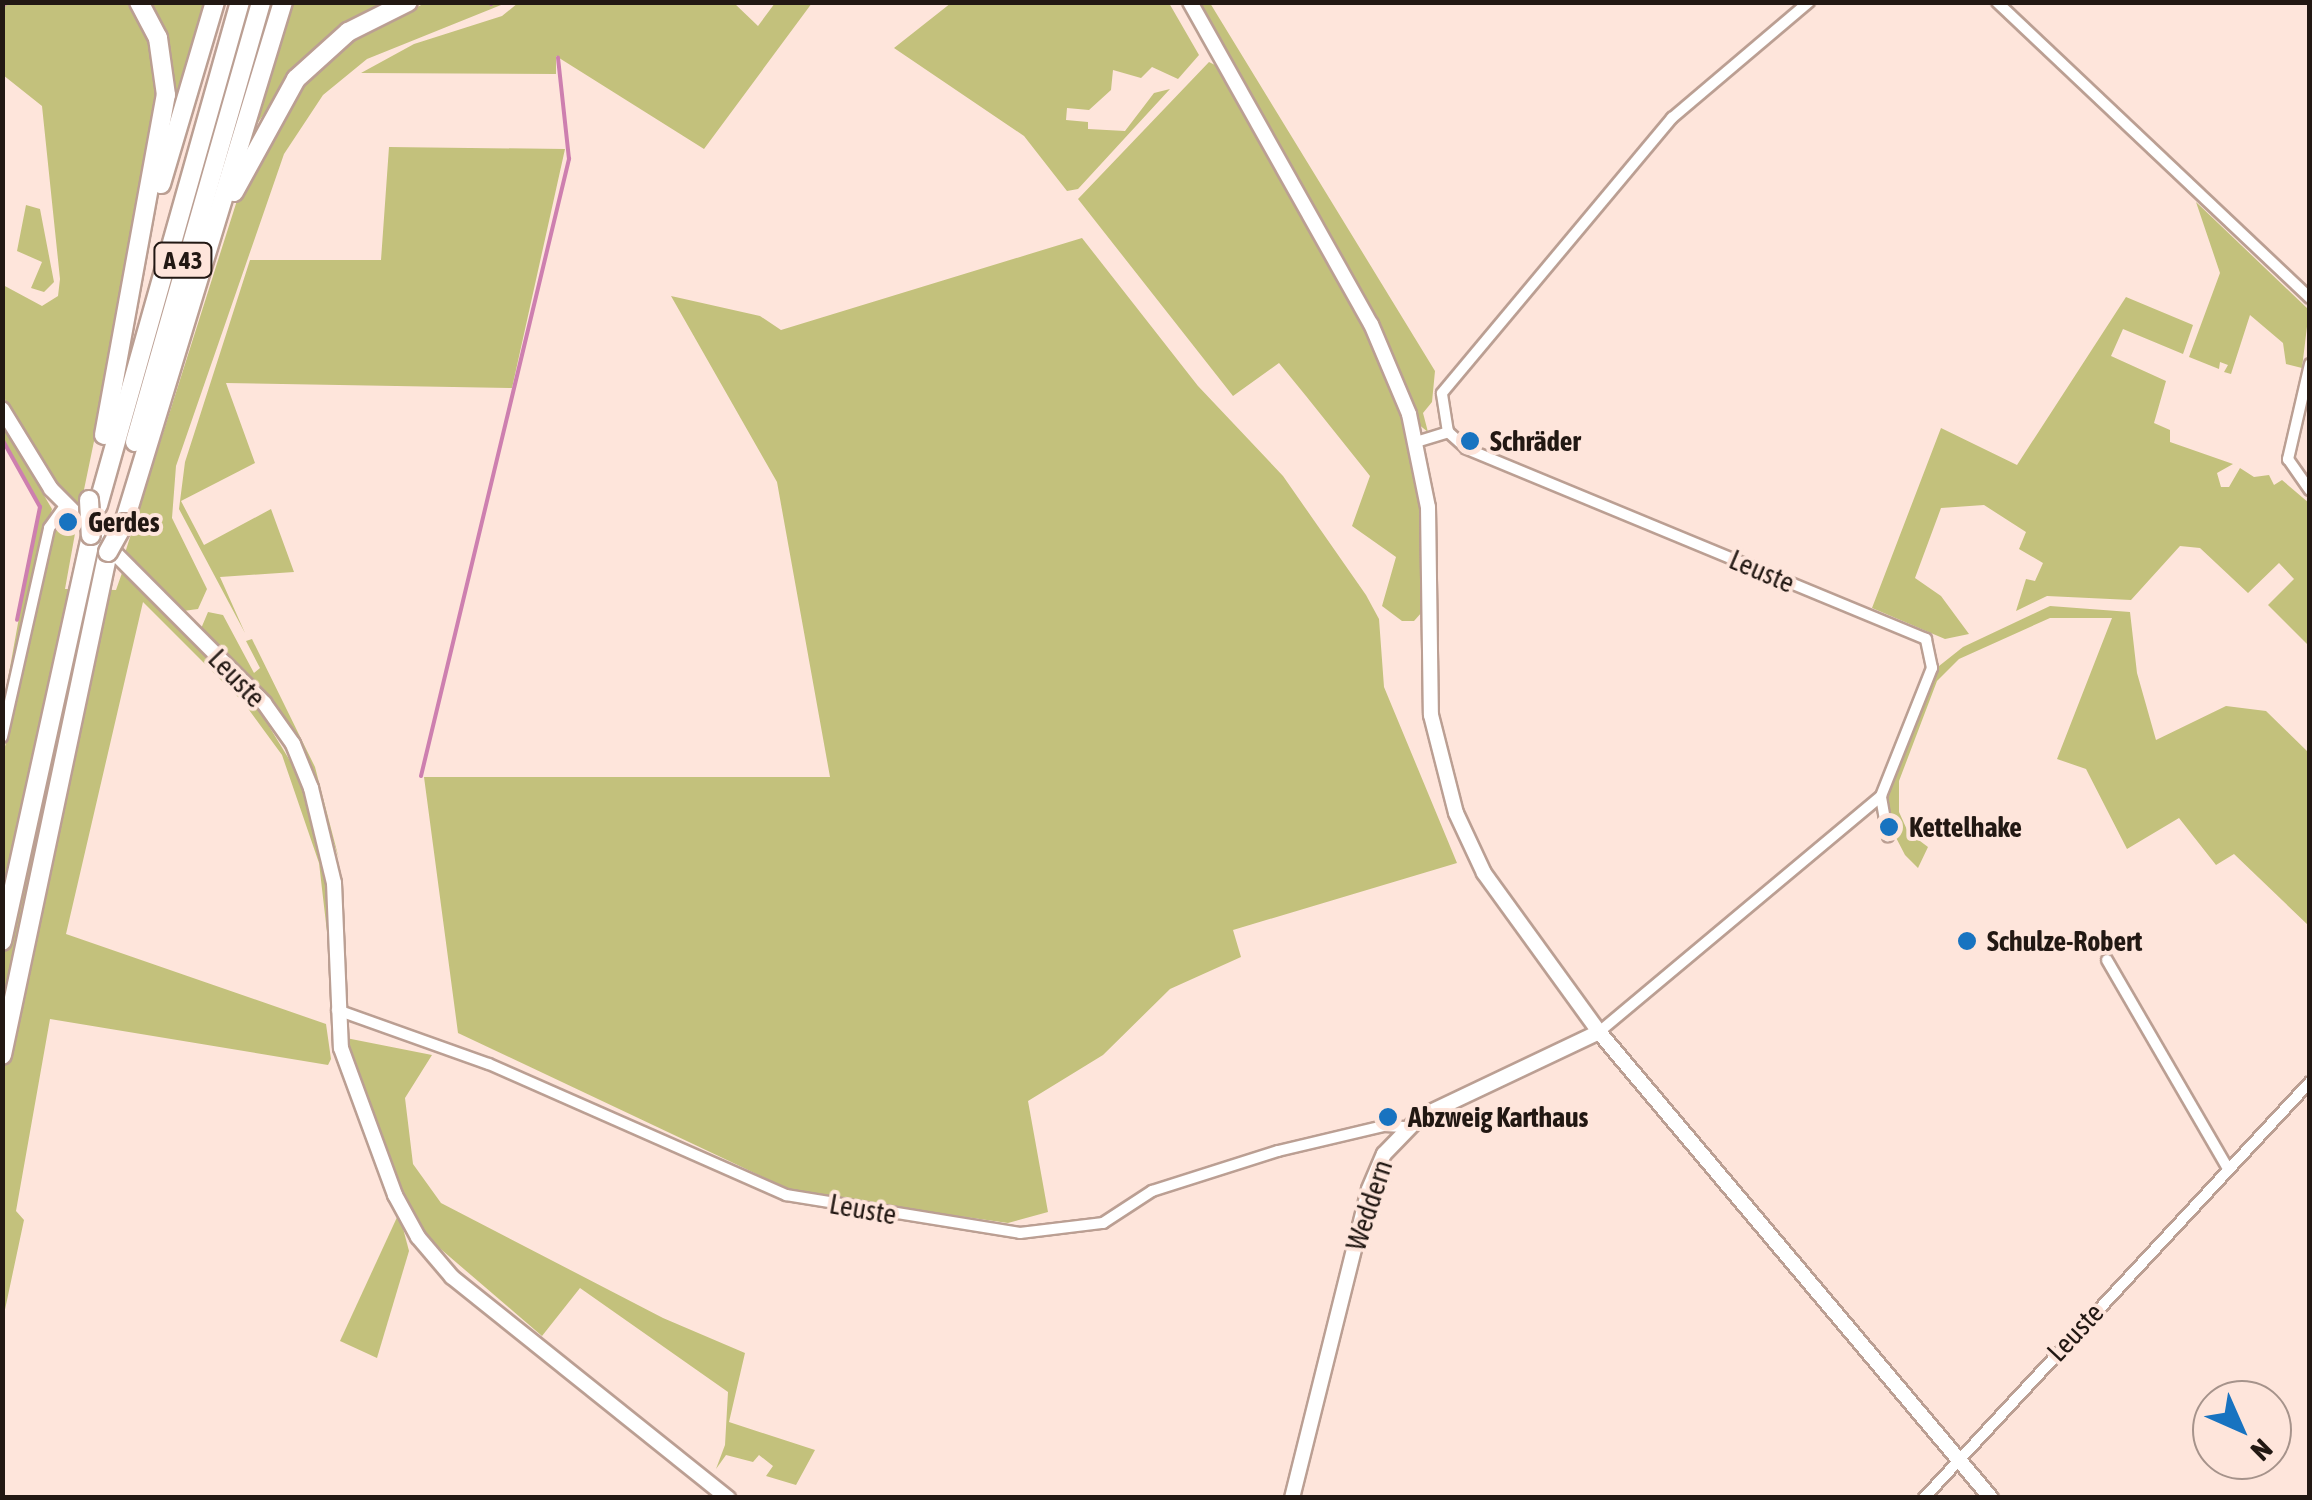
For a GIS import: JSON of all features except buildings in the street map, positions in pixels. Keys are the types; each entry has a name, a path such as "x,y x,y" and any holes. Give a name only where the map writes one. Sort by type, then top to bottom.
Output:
{"highway":[{"path":"94,502 166,94 158,38 139,2"},
{"path":"138,264 215,2"},
{"name":"A 43","path":"2,941 91,535 94,502 240,2"},
{"name":"A 43","path":"2,1055 100,583 120,522 173,298 261,2"},
{"path":"120,522 208,252 283,2"},
{"path":"208,252 255,147 296,78 348,32 408,2"}],"street":[{"path":"1190,2 1394,368 1416,442 1428,507 1431,716 1456,813 1502,905 1599,1032 1961,1455 1991,1498"},
{"path":"1416,442 1448,432 1442,393 1672,118 1809,2"},
{"path":"1997,2 2310,298"},
{"path":"2310,364 2288,459 2310,490"},
{"name":"Leuste","path":"2,409 28,458 66,505 264,703 293,744 311,788 334,883 337,1010 346,1066 418,1238 452,1277 728,1498"},
{"name":"Leuste","path":"1448,432 1466,448 1926,640 1932,668 1881,796 1856,821 1599,1032"},
{"path":"2,736 49,528 66,505"},
{"name":"Leuste","path":"1856,821 1886,832 1881,796"},
{"path":"2107,960 2228,1169"},
{"name":"Leuste","path":"337,1010 489,1064 786,1195 1020,1233 1102,1223 1152,1191 1260,1156 1384,1126 1405,1127"},
{"name":"Weddern","path":"1292,1498 1369,1189 1405,1127 1599,1032"},
{"name":"Leuste","path":"1924,1498 2310,1082"}],"shaded area":[{"path":"2,3 131,3 146,25 160,79 141,214 80,509 56,487 3,396 3,285 42,306 58,296 60,279 42,106 3,75"},
{"path":"146,3 209,3 168,130 173,72"},
{"path":"292,3 391,3 304,60 253,129"},
{"path":"425,3 506,3 367,59 323,95 284,154 176,466 172,518 207,589 198,609 183,611 125,553 240,191 287,100 334,50"},
{"path":"518,3 734,3 758,26 775,3 812,3 704,149 556,56 556,74 361,73 414,44 502,16"},
{"path":"951,3 1169,3 1199,55 1178,79 1152,67 1141,78 1113,70 1111,90 1089,110 1067,108 1066,120 1088,122 1088,129 1125,131 1154,93 1170,89 1078,189 1067,191 1024,136 894,48"},
{"path":"1198,3 1210,3 1435,371 1432,402 1423,413 1428,432 1418,424 1370,309"},
{"path":"1209,62 1223,69 1381,356 1407,426 1419,491 1422,612 1414,621 1402,621 1382,606 1396,557 1352,526 1370,476 1279,363 1233,396 1078,199"},
{"path":"389,147 565,149 512,388 226,383 255,463 181,501 204,545 271,509 294,572 220,577 245,633 179,509 185,462 250,260 381,260"},
{"path":"2196,202 2309,310 2302,368 2286,364 2283,343 2250,315 2231,374 2224,372 2228,365 2220,362 2219,369 2189,357 2220,273"},
{"path":"26,205 40,209 54,282 44,292 31,288 42,262 17,251"},
{"path":"1082,238 1198,386 1283,476 1366,595 1379,619 1384,687 1457,863 1233,930 1241,957 1170,989 1103,1055 1028,1101 1048,1212 1008,1223 797,1193 458,1033 424,777 830,777 777,482 671,296 760,316 781,330"},
{"path":"2126,297 2193,325 2183,354 2123,329 2111,356 2166,381 2154,423 2170,430 2170,442 2233,464 2217,473 2221,487 2229,487 2240,468 2254,477 2269,475 2274,485 2282,480 2309,503 2309,646 2268,605 2294,579 2279,563 2248,593 2200,548 2180,546 2131,600 2047,596 2016,611 2026,579 2035,581 2043,563 2019,549 2026,532 1984,505 1941,508 1915,578 1941,596 1969,634 1945,639 1872,608 1941,428 2017,465"},
{"path":"5,429 52,509 3,706 39,507 3,440"},
{"path":"57,526 76,528 65,589 116,590 123,570 253,700 303,782 328,880 327,932 319,863 282,755 244,703 143,602 66,934 326,1024 331,1059 328,1065 50,1019 16,1211 24,1220 3,1319 3,756 43,570"},
{"path":"2050,606 2130,612 2137,673 2156,740 2226,706 2266,711 2309,753 2309,926 2234,854 2216,865 2179,818 2127,849 2086,769 2057,759 2112,618 2050,618 1959,659 1937,681 1899,781 1899,812 1908,832 1928,847 1918,868 1905,855 1890,826 1887,792 1934,670 1963,647"},
{"path":"208,612 223,615 254,673 260,668 246,641 252,639 315,767 339,859 309,767 200,631"},
{"path":"346,1038 432,1055 405,1098 413,1164 441,1203 663,1318 745,1353 729,1422 815,1450 796,1485 766,1476 773,1466 759,1455 753,1462 726,1455 716,1469 725,1445 728,1392 580,1288 542,1336 422,1233 400,1192"},
{"path":"399,1213 409,1251 377,1358 340,1341"}],"waterway":[{"path":"2,7 7,2"},
{"path":"421,776 569,159 558,58"},
{"path":"2,439 40,507 17,620"}],"place":[{"name":"Schräder","path":"1470,441"},
{"name":"Gerdes","path":"68,522"},
{"name":"Kettelhake","path":"1889,827"},
{"name":"Schulze-Robert","path":"1967,941"},
{"name":"Abzweig Karthaus","path":"1388,1117"}]}
